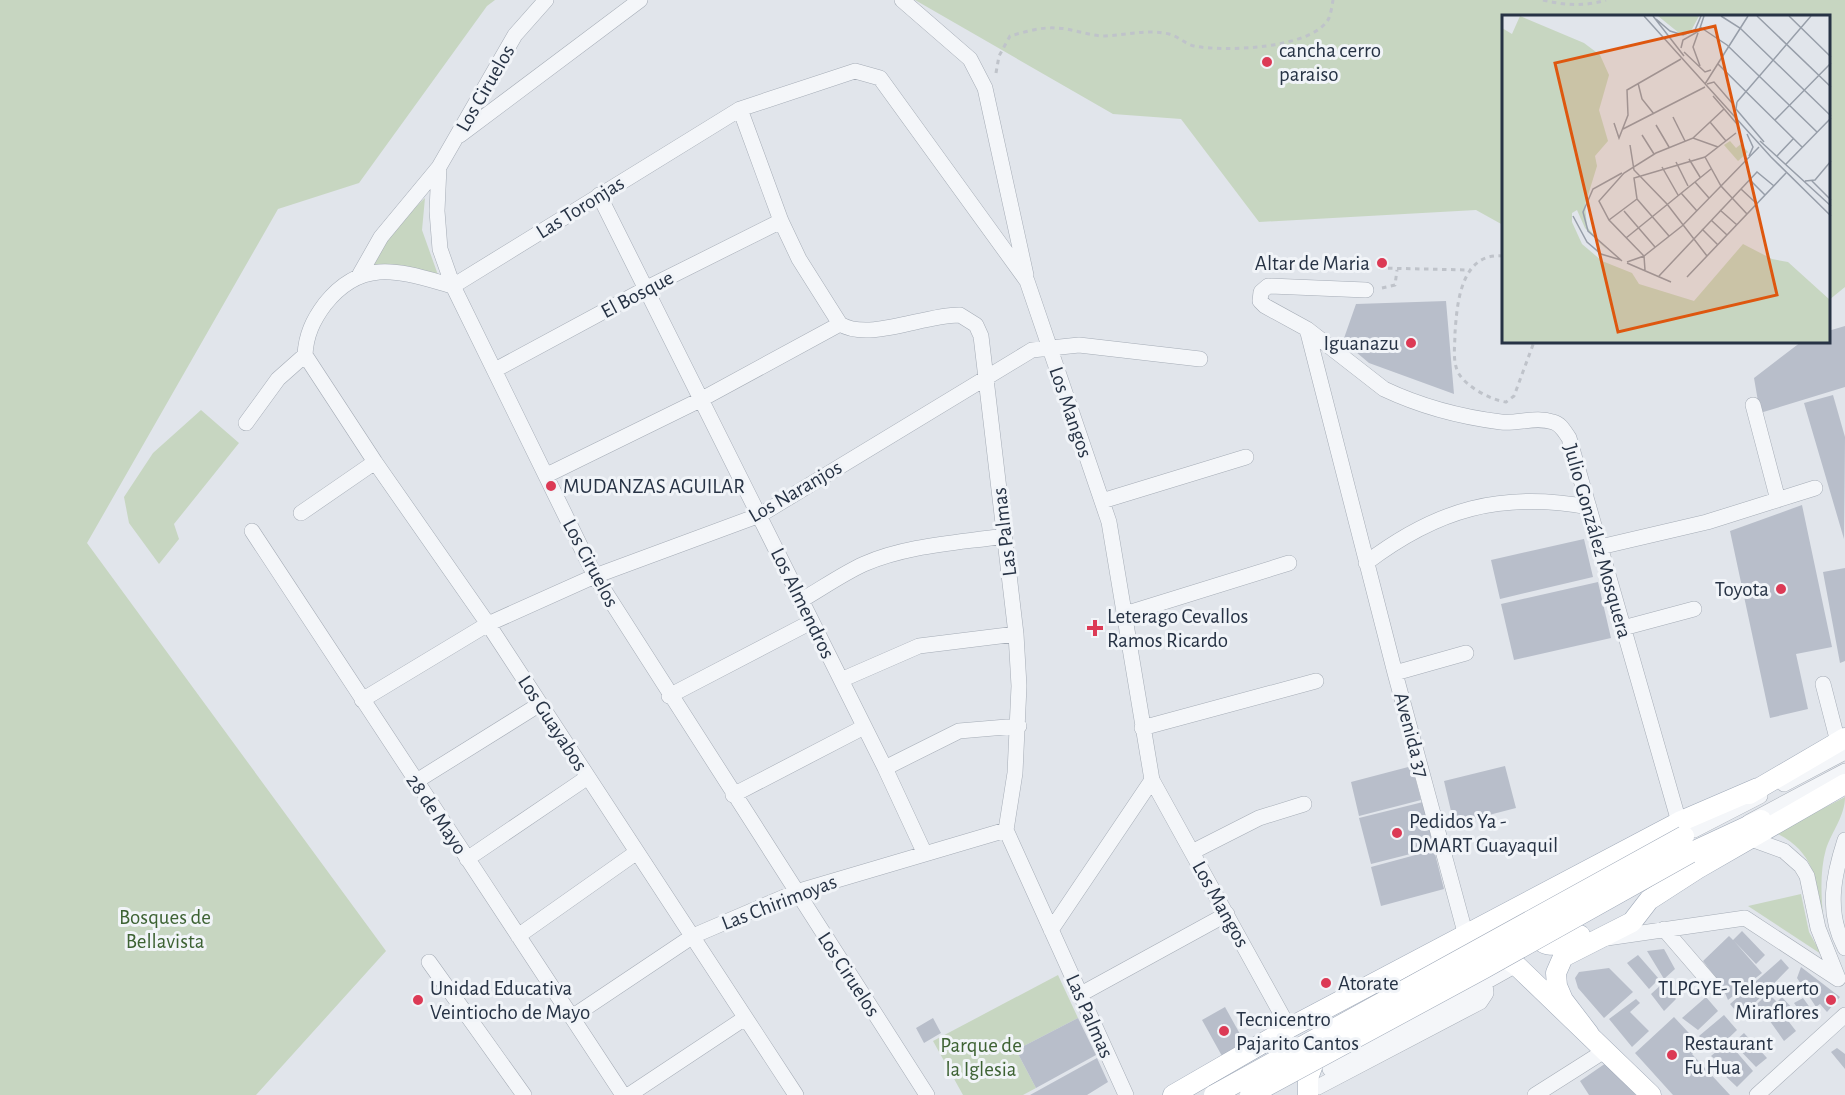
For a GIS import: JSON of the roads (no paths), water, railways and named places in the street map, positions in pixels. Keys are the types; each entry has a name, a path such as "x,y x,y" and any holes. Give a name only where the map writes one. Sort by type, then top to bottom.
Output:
{"main road":[{"path":"1250,1095 1483,969 1689,838 1758,788 1843,744"},
{"path":"1173,1095 1289,1028 1535,899 1689,838 1845,783"},
{"path":"1535,899 1528,911 1528,919 1536,937 1548,946 1559,945 1649,900 1697,869 1845,783"},
{"path":"1214,1095 1689,838"},
{"path":"1589,1034 1563,1000 1557,986 1556,973 1563,957 1632,922 1649,900"},
{"path":"1466,936 1501,952 1651,1095"},
{"path":"1316,1055 1334,1040 1481,958 1501,952"},
{"path":"1313,1091 1308,1078 1316,1055 1331,1029 1365,989"},
{"path":"1220,1067 1231,1066 1247,1071 1254,1078 1259,1095"}],"street":[{"name":"Los Ciruelos","path":"546,0 515,35 439,167 436,211 440,249 453,286 595,576 669,696 927,1095"},
{"path":"456,138 640,0"},
{"path":"902,0 970,58 985,88 1027,281"},
{"name":"Las Toronjas","path":"453,286 740,109 855,71 880,78 887,87"},
{"name":"Los Mangos","path":"887,87 1027,281 1109,522 1152,780 1289,1028"},
{"path":"547,475 702,399 840,324 799,259 781,221 740,109"},
{"path":"246,423 279,379 305,355 306,340 319,312 336,291 360,274 394,220 439,167"},
{"name":"Los Almendros","path":"599,195 760,515 924,852"},
{"name":"El Bosque","path":"495,370 647,288 781,221"},
{"path":"360,274 386,271 405,273 453,286"},
{"path":"1307,329 1265,306 1260,301 1261,292 1268,286 1366,290"},
{"name":"Las Palmas","path":"840,324 847,329 864,331 960,315 976,325 981,336 1016,634 1018,726 1006,830 1126,1095"},
{"name":"Julio González Mosquera","path":"1307,329 1384,388 1394,393 1454,414 1504,423 1542,420 1562,427 1569,438 1623,628 1689,838"},
{"name":"Avenida 37","path":"1307,329 1366,563 1466,936"},
{"name":"Los Naranjos","path":"362,700 488,624 595,576 760,515 985,376 1032,350 1049,346 1102,346 1200,359"},
{"name":"Los Guayabos","path":"305,355 375,462 488,624 693,936 789,1093"},
{"path":"1753,405 1778,500"},
{"path":"1102,501 1246,457"},
{"path":"301,513 375,462"},
{"path":"1600,547 1684,528 1815,488"},
{"path":"1366,563 1428,522 1479,506 1533,500 1589,507"},
{"name":"28 de Mayo","path":"252,531 623,1095"},
{"path":"800,601 864,564 915,549 1004,536"},
{"path":"1125,614 1289,562"},
{"path":"1623,628 1694,609"},
{"path":"669,696 811,622"},
{"path":"841,680 919,646 1016,634"},
{"path":"1395,673 1466,652"},
{"path":"1142,728 1316,681"},
{"path":"1689,838 1843,744 1823,684"},
{"path":"416,782 540,704"},
{"path":"885,768 959,731 1018,726"},
{"path":"733,795 864,728"},
{"path":"1689,838 1845,771"},
{"path":"466,859 588,777"},
{"path":"1051,930 1152,780"},
{"path":"1192,852 1259,818 1304,804"},
{"name":"Las Chirimoyas","path":"572,1017 693,936 796,892 924,852 1006,830"},
{"path":"1751,839 1784,851 1802,866 1807,876 1818,928 1841,981"},
{"path":"1845,840 1835,871 1832,907 1837,933 1845,948"},
{"path":"518,936 637,852"},
{"path":"1081,994 1227,914"},
{"path":"1596,940 1745,918 1841,981"},
{"path":"1664,929 1714,987"},
{"path":"1313,1091 1480,1002 1486,993 1481,958"},
{"path":"429,962 524,1095"},
{"path":"1330,1069 1516,965"},
{"path":"1757,1095 1845,1015"},
{"path":"629,1095 745,1018"},
{"path":"1535,1095 1606,1050"}],"place":[{"name":"cancha cerro paraiso","path":"1267,62"},
{"name":"Altar de Maria","path":"1382,263"},
{"name":"Iguanazu","path":"1411,343"},
{"name":"MUDANZAS AGUILAR","path":"551,486"},
{"name":"Toyota","path":"1781,589"},
{"name":"Leterago Cevallos Ramos Ricardo","path":"1095,628"},
{"name":"Pedidos Ya - DMART Guayaquil","path":"1397,833"},
{"name":"Atorate","path":"1326,983"},
{"name":"Unidad Educativa Veintiocho de Mayo","path":"418,1000"},
{"name":"TLPGYE- Telepuerto Miraflores","path":"1831,1000"},
{"name":"Tecnicentro Pajarito Cantos","path":"1224,1031"},
{"name":"Restaurant Fu Hua","path":"1672,1055"}],"park label":[{"name":"Bosques de Bellavista","path":"165,929"},
{"name":"Parque de la Iglesia","path":"981,1057"}]}
